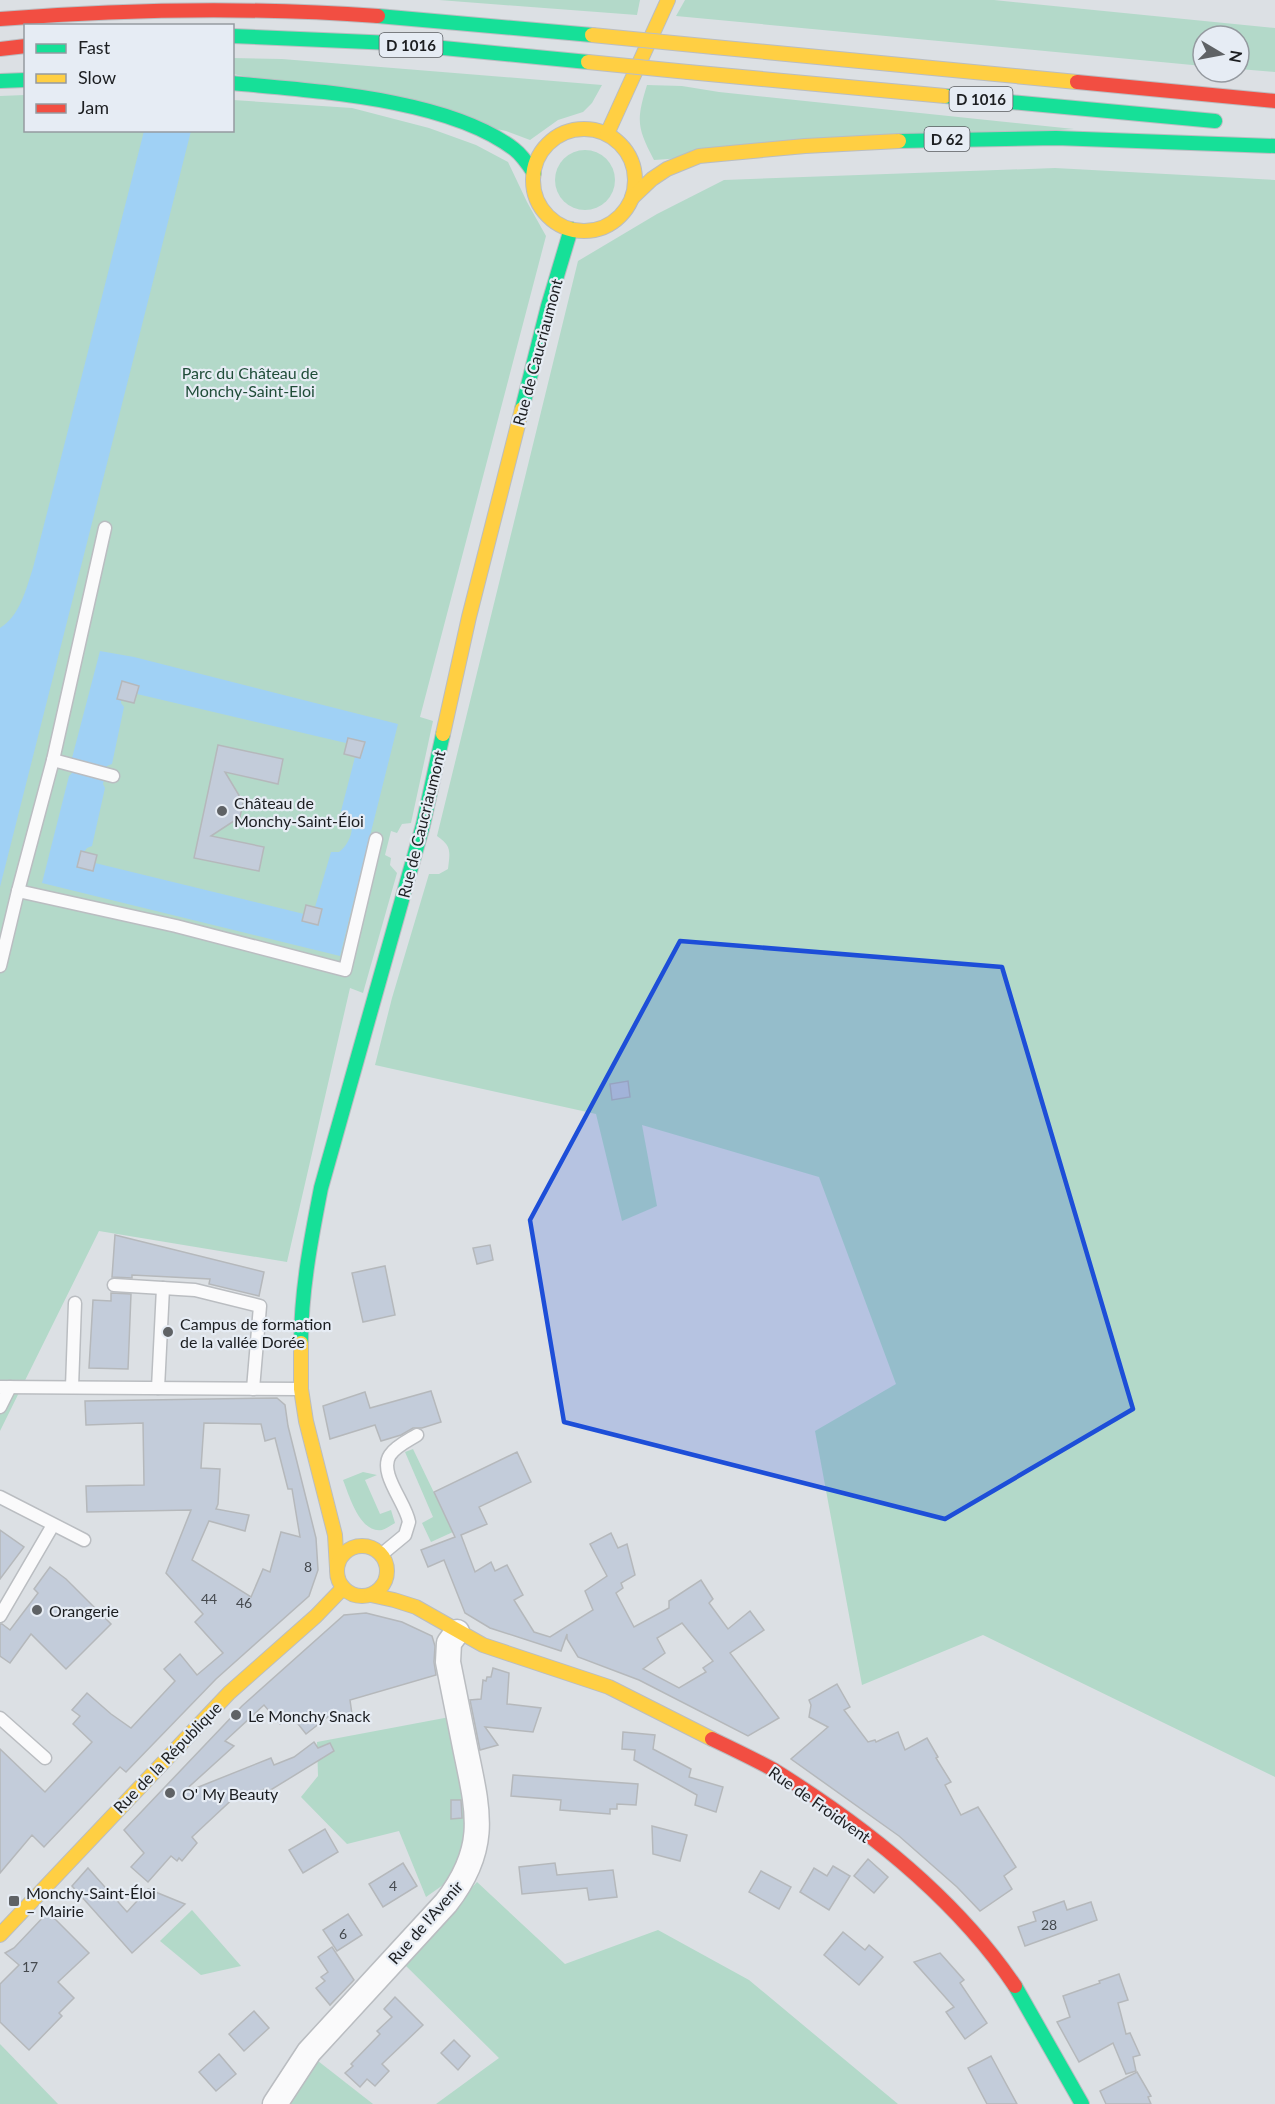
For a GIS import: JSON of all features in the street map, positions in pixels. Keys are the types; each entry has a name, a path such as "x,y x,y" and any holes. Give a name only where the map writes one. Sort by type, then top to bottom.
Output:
{"main road":[{"path":"607,134 667,2"},
{"name":"D 1016","path":"0,19 117,8 235,6 389,15 1275,101"},
{"name":"D 1016","path":"234,36 392,43 1225,122"},
{"path":"0,49 24,46"},
{"path":"0,81 24,80"},
{"path":"234,83 354,98 444,117 474,127 503,141 523,157 534,173"},
{"path":"585,129 607,134 619,142 632,161 635,176 632,198 619,217 607,226 586,231 571,229 558,223 542,208 534,188 534,173 541,152 551,141 564,133 585,129"},
{"name":"D 62","path":"632,198 660,173 680,162 720,153 819,145 996,137 1153,140 1275,146"},
{"name":"Rue de Caucriaumont","path":"306,1422 302,1389 301,1322 305,1281 321,1188 366,1021 423,825 471,608 548,306 571,229"},
{"path":"306,1422 342,1503"},
{"path":"306,1422 335,1535 337,1568 343,1588 354,1595 371,1595 397,1600 431,1614 457,1632"},
{"path":"356,1532 368,1546 384,1558 398,1576"},
{"path":"337,1568 346,1551 354,1547 368,1546"},
{"path":"371,1595 385,1583 387,1575 384,1558"},
{"name":"Rue de la République","path":"0,1935 159,1764 241,1682 322,1610 343,1588"},
{"path":"410,1590 431,1614"},
{"name":"Rue de Froidvent","path":"457,1632 491,1648 609,1687 632,1697 766,1766 870,1838 945,1901 984,1943 1014,1985 1082,2104"}],"street":[{"name":"Rue de l'Avenir","path":"275,2104 309,2052 446,1903 462,1881 471,1862 477,1837 477,1803 448,1662 449,1643 457,1632"}],"lane":[{"path":"0,966 18,891 59,762 105,528"},
{"path":"59,762 113,776"},
{"path":"18,891 164,924 345,970 376,839"},
{"path":"114,1285 195,1290 260,1306 254,1389"},
{"path":"158,1388 163,1288"},
{"path":"72,1387 75,1303"},
{"path":"0,1407 5,1387 302,1389"},
{"path":"384,1558 405,1535 409,1522 387,1473 387,1461 390,1454 417,1435"},
{"path":"0,1497 84,1540"},
{"path":"0,1616 53,1525"},
{"path":"0,1718 45,1758"}],"highlighted area":[{"path":"680,941 1002,967 1133,1409 945,1519 564,1422 530,1220"}],"green space":[{"path":"439,0 640,0 637,15"},
{"path":"685,0 994,0 1235,24 1191,24 1191,65 676,16"},
{"path":"1251,26 1275,28 1275,72 1251,70"},
{"path":"234,58 282,59 602,85 592,103 583,112 558,120 530,140 506,131 234,74"},
{"path":"647,85 682,86 719,92 1074,129 654,160 640,124 641,107"},
{"name":"Parc du Château de Monchy-Saint-Eloi","path":"24,95 24,132 234,132 234,100 352,108 429,128 476,145 508,162 546,236 420,717 433,721 411,823 402,824 397,833 391,831 385,855 391,858 390,865 397,873 363,993 350,988 287,1262 99,1231 0,1431 0,96"},
{"path":"585,150 606,159 615,180 606,201 585,210 564,201 555,180 564,159"},
{"path":"1055,168 1275,180 1275,1777 983,1635 862,1685 815,1431 896,1384 819,1177 642,1125 657,1206 622,1221 596,1114 375,1065 392,998 429,874 439,874 448,869 448,846 437,836 578,261 657,214 724,180"},
{"path":"413,1449 453,1532 431,1542 422,1523 433,1517 405,1452"},
{"path":"363,1472 377,1475 365,1480 380,1514 391,1510 395,1523 382,1530 374,1530 362,1520 356,1512 343,1480"},
{"path":"455,1716 472,1819 453,1878 426,1897 399,1831 347,1844 301,1797 318,1776 317,1742"},
{"path":"477,1882 565,1964 658,1930 749,1980 898,2104 436,2104 499,2058 403,1963"},
{"path":"192,1910 241,1966 201,1975 160,1941"},
{"path":"0,2044 58,2104 0,2104"},
{"path":"318,2061 373,2104 285,2104"}],"water":[{"path":"144,132 191,132 0,887 0,628 13,617 25,593"},
{"path":"100,651 134,657 398,724 340,956 42,883 69,776 72,773 74,761 72,758","holes":["122,682 139,686 137,694 346,743 349,738 365,742 360,758 355,757 341,811 350,819 352,831 344,848 339,852 331,852 315,907 322,909 318,925 304,914 95,863 93,871 78,867 81,851 84,852 92,846 105,788 103,784 107,766 112,764 124,707 121,703"]}],"building":[{"path":"122,681 139,686 134,703 117,699"},
{"path":"348,738 365,742 360,758 344,754"},
{"name":"Château de Monchy-Saint-Éloi","path":"218,745 283,759 278,784 225,772 243,802 240,817 211,836 264,847 259,871 194,858"},
{"path":"81,851 97,855 93,871 77,867"},
{"path":"306,905 322,909 318,925 302,921"},
{"path":"628,1081 630,1097 612,1100 610,1084"},
{"path":"115,1235 264,1272 259,1296 209,1284 210,1279 132,1275 132,1278 112,1277"},
{"path":"490,1245 493,1260 477,1264 473,1248"},
{"path":"385,1266 395,1315 363,1322 352,1273"},
{"path":"111,1293 131,1294 128,1369 89,1368 93,1300 111,1301"},
{"path":"431,1391 441,1422 422,1428 413,1428 401,1435 381,1441 375,1425 330,1439 323,1406 365,1392 370,1408"},
{"path":"277,1398 285,1405 288,1426 316,1538 318,1570 309,1596 216,1679 126,1772 120,1767 44,1847 32,1835 0,1873 0,1749 45,1792 92,1742 73,1724 80,1716 72,1710 87,1693 131,1728 175,1681 164,1669 180,1654 197,1675 223,1653 195,1622 203,1614 166,1573 191,1510 87,1512 86,1486 144,1485 143,1423 86,1425 85,1401","holes":["204,1423 261,1424 265,1441 275,1438 288,1489 292,1489 300,1537 281,1532 270,1572 263,1569 251,1597 192,1560 209,1521 245,1531 249,1515 216,1509 220,1469 201,1468"]},
{"path":"517,1452 531,1482 479,1507 487,1524 461,1535 475,1572 491,1562 495,1571 507,1565 523,1595 514,1600 534,1632 550,1637 593,1610 585,1591 607,1576 590,1544 611,1533 618,1548 627,1544 635,1575 621,1583 623,1588 616,1593 634,1627 669,1608 669,1601 701,1580 713,1599 709,1603 728,1629 750,1611 764,1630 730,1653 779,1718 748,1736 639,1680 578,1657 567,1639 567,1634 561,1651 490,1628 465,1613 444,1560 428,1567 421,1550 455,1537 434,1492","holes":["682,1623 713,1661 703,1668 706,1672 679,1688 643,1669 665,1653 657,1638"]},
{"path":"0,1530 24,1547 0,1579"},
{"path":"50,1567 66,1579 111,1624 66,1669 31,1634 10,1663 0,1656 0,1624 10,1630 38,1593 34,1589"},
{"path":"366,1613 402,1622 432,1636 435,1646 436,1675 350,1700 352,1714 342,1720 334,1712 306,1734 291,1715 280,1724 264,1705 225,1741 234,1746 181,1794 271,1758 274,1765 294,1757 314,1742 318,1748 330,1743 334,1751 269,1791 267,1788 241,1799 238,1794 192,1837 197,1843 182,1861 179,1858 177,1861 171,1856 148,1882 131,1867 144,1853 124,1830 242,1706 344,1615"},
{"path":"493,1668 509,1673 507,1704 541,1708 533,1732 485,1727 498,1745 480,1750 470,1700 481,1699 483,1680 486,1681 487,1677 491,1677"},
{"path":"837,1684 850,1707 844,1710 868,1742 875,1740 876,1742 898,1732 905,1750 927,1738 951,1782 945,1785 961,1815 978,1807 1016,1867 1004,1876 1012,1889 980,1911 957,1887 899,1836 791,1759 828,1727 809,1717 811,1705 809,1700"},
{"path":"623,1732 655,1735 653,1749 691,1769 689,1777 723,1787 716,1812 695,1805 697,1795 634,1760 635,1750 622,1749"},
{"path":"513,1775 638,1784 636,1805 617,1804 617,1809 610,1809 610,1814 560,1810 561,1800 511,1796"},
{"path":"451,1800 461,1800 462,1818 451,1819"},
{"path":"652,1826 687,1835 680,1861 653,1854"},
{"path":"325,1829 338,1852 303,1873 289,1850"},
{"path":"868,1859 888,1877 874,1893 854,1876"},
{"path":"403,1863 417,1886 383,1907 369,1884"},
{"path":"555,1863 557,1875 613,1870 617,1897 589,1900 587,1888 522,1894 519,1867"},
{"path":"833,1866 850,1876 829,1910 800,1892 814,1868 827,1876"},
{"path":"88,1868 127,1912 148,1889 185,1904 132,1953 72,1886"},
{"path":"761,1871 791,1887 779,1909 749,1892"},
{"path":"1064,1901 1067,1910 1091,1902 1097,1920 1025,1946 1018,1927 1036,1921 1033,1912"},
{"path":"48,1912 89,1953 58,1982 74,1998 59,2013 62,2016 29,2050 0,2022 0,1984 19,1965 5,1953 14,1948"},
{"path":"348,1914 362,1935 337,1951 323,1930"},
{"path":"843,1932 865,1950 869,1945 883,1957 859,1985 824,1955"},
{"path":"332,1947 354,1980 330,2005 316,1988 325,1981 321,1977 328,1972 318,1957"},
{"path":"940,1953 964,1980 960,1983 987,2023 965,2039 946,2012 954,2007 914,1962"},
{"path":"1119,1974 1128,2000 1118,2003 1126,2034 1130,2033 1140,2055 1133,2057 1136,2071 1126,2074 1113,2043 1079,2062 1057,2022 1070,2017 1063,1996"},
{"path":"395,1997 423,2025 382,2064 389,2071 375,2086 367,2079 360,2087 345,2073 380,2034 377,2031 392,2017 384,2009"},
{"path":"254,2011 269,2028 244,2051 229,2034"},
{"path":"454,2040 470,2056 458,2070 441,2053"},
{"path":"219,2054 236,2074 216,2091 199,2072"},
{"path":"991,2056 1017,2104 987,2104 968,2068"},
{"path":"1137,2072 1151,2096 1148,2097 1151,2104 1106,2104 1100,2091"}],"traffic: fast":[{"path":"378,16 592,35"},
{"path":"234,36 392,43 588,62"},
{"path":"0,81 24,80"},
{"path":"234,83 379,100 453,118 486,132 514,149 534,173"},
{"path":"945,96 1215,121"},
{"path":"899,141 1056,138 1275,146"},
{"path":"522,409 548,306 571,229"},
{"path":"301,1343 310,1246 321,1188 423,825 443,734"},
{"path":"1015,1986 1082,2104"}],"traffic: slow":[{"path":"607,134 668,0"},
{"path":"592,35 714,47"},
{"path":"714,47 1077,82"},
{"path":"588,62 688,72"},
{"path":"688,72 945,96"},
{"path":"584,129 603,133 620,144 631,161 635,180 631,199 620,216 603,227 584,231 565,227 548,216 537,199 533,180 537,161 548,144 565,133 584,129"},
{"path":"632,198 652,179 667,169 699,156 805,146 899,141"},
{"path":"443,734 469,617 522,409"},
{"path":"301,1343 301,1389 306,1421 335,1535 337,1568"},
{"path":"367,1546 380,1553 386,1561 387,1571 386,1581 380,1589 372,1595 357,1596 344,1589 338,1581 337,1566 344,1553 352,1547 367,1546"},
{"path":"0,1935 229,1693 316,1616 343,1588"},
{"path":"371,1595 416,1607 483,1645 609,1687 712,1739"}],"traffic: jam":[{"path":"0,19 189,10 284,11 378,16"},
{"path":"0,49 24,46"},
{"path":"1077,82 1275,101"},
{"path":"712,1739 774,1770 874,1839 936,1893 965,1923 1015,1986"}],"place":[{"name":"Château de Monchy-Saint-Éloi","path":"222,811"},
{"name":"Campus de formation de la vallée Dorée","path":"168,1332"},
{"name":"Orangerie","path":"37,1610"},
{"name":"Le Monchy Snack","path":"236,1715"},
{"name":"O' My Beauty","path":"170,1793"},
{"name":"Monchy-Saint-Éloi – Mairie","path":"14,1901"}]}
